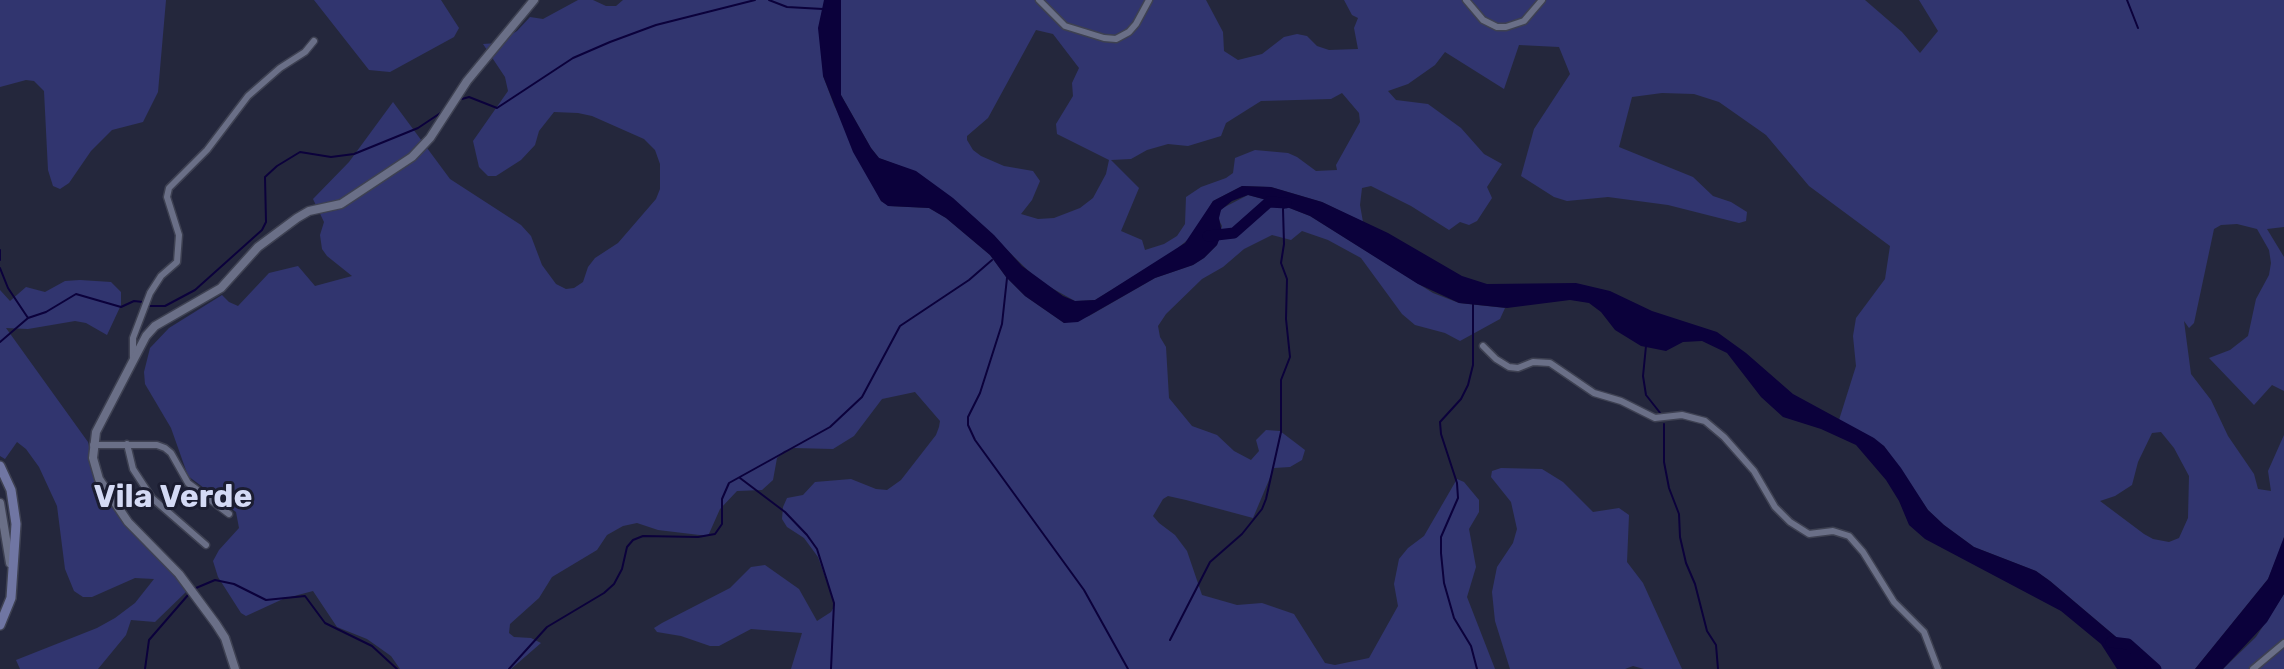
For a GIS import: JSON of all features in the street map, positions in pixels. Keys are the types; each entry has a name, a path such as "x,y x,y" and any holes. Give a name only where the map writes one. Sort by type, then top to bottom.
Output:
{"main road":[{"path":"0,466 11,490 14,507 15,553 9,608 0,625"}],"street":[{"path":"235,669 225,638 216,624 179,574 128,522 99,479 93,445 96,432 133,357 155,326 221,288 277,231 309,211 341,204 412,157 430,138 467,81 534,0"},
{"path":"1039,0 1065,26 1116,39 1136,24 1149,0"},
{"path":"1466,0 1483,20 1497,27 1524,21 1542,0"},
{"path":"133,357 133,338 150,293 161,276 177,262 179,235 167,197 169,188 207,150 248,96 280,68 305,52 314,41"},
{"path":"1483,346 1509,367 1518,368 1533,362 1550,363 1594,393 1621,401 1655,418 1682,415 1705,421 1754,471 1775,507 1790,522 1809,534 1833,531 1849,536 1863,552 1894,602 1924,632 1938,669"},
{"path":"127,444 133,469 152,498 206,545"},
{"path":"93,445 157,445 165,448 188,483 229,514"},
{"path":"0,503 12,575"},
{"path":"2253,669 2284,643"}],"shaded area":[{"path":"0,0 166,0 158,92 143,122 112,130 91,151 69,183 60,189 53,186 48,170 44,91 34,81 26,80 0,87"},
{"path":"314,0 441,0 459,28 454,37 390,72 369,70"},
{"path":"578,0 616,6 623,0 824,0 823,76 881,201 889,206 929,208 946,218 990,255 1025,296 1064,323 1089,316 1155,278 1204,258 1217,245 1222,226 1218,218 1221,209 1248,195 1310,216 1433,293 1459,303 1505,308 1500,319 1460,341 1445,333 1415,325 1402,314 1361,258 1328,240 1302,231 1291,240 1272,235 1244,249 1223,267 1202,279 1158,326 1166,347 1169,398 1192,426 1217,435 1234,451 1251,460 1259,451 1256,440 1266,430 1280,431 1305,450 1302,460 1290,467 1274,468 1253,518 1168,496 1163,499 1153,516 1175,535 1187,551 1202,595 1237,605 1262,603 1294,614 1325,663 1335,665 1369,658 1398,606 1394,584 1399,559 1424,536 1457,479 1464,482 1479,500 1479,512 1469,529 1476,567 1467,597 1495,669 791,669 802,633 751,629 719,646 710,646 657,632 654,628 662,623 730,588 751,567 765,565 799,589 817,621 831,612 835,605 818,557 804,538 787,527 782,519 783,507 787,498 803,495 815,482 851,479 887,490 901,480 936,435 940,421 915,392 882,399 854,436 833,449 794,448 784,451 777,458 773,480 762,490 737,491 720,509 708,536 658,530 637,523 623,526 607,535 597,550 552,577 539,598 510,624 509,633 514,637 531,638 541,643 511,669 400,669 391,656 367,639 337,627 313,591 283,599 246,616 241,613 218,577 213,561 239,528 236,512 188,476 171,428 145,384 144,372 150,348 169,328 222,295 238,306 269,273 298,266 315,286 352,276 322,249 320,235 324,222 313,199 349,162 393,102 450,179 521,225 531,236 542,265 556,284 566,289 583,282 595,258 618,243 656,199 660,189 660,164 655,150 644,139 592,116 554,112 539,131 535,145 521,160 496,176 488,176 479,167 473,141 508,91 505,77 483,44 497,43 517,31 530,17 543,19"},
{"path":"824,0 841,0 841,95 879,158 916,171 953,198 994,235 1022,266 1063,296 1075,301 1095,300 1185,243 1213,201 1242,186 1271,187 1322,202 1388,233 1462,276 1487,284 1576,283 1610,291 1652,311 1717,332 1793,394 1874,438 1901,468 1928,510 1944,525 1974,547 2036,571 2154,669 2117,669 2101,644 2061,611 1925,539 1909,525 1886,480 1856,445 1821,429 1783,417 1761,397 1727,353 1702,341 1683,342 1666,351 1641,346 1615,330 1601,312 1589,303 1570,300 1507,308 1459,303 1418,284 1310,216 1274,202 1248,195 1232,201 1221,210 1222,233 1217,245 1204,258 1155,278 1078,322 1064,323 1025,296 990,255 946,218 929,208 888,206 881,201 853,152 823,76 818,28"},
{"path":"841,0 1206,0 1223,32 1224,51 1238,60 1262,54 1284,37 1297,34 1307,36 1317,46 1329,50 1358,49 1354,28 1358,18 1352,15 1344,0 1865,0 1902,32 1920,53 1938,31 1919,0 2284,0 2284,227 2267,229 2284,257 2284,391 2272,385 2254,405 2209,358 2230,350 2248,336 2256,299 2269,275 2271,263 2269,250 2257,229 2237,224 2221,225 2214,229 2194,323 2189,328 2184,321 2191,374 2211,400 2228,436 2254,474 2258,489 2271,491 2268,471 2284,435 2282,545 2268,579 2195,669 2154,669 2036,571 1974,547 1928,510 1884,446 1839,420 1856,366 1853,336 1856,318 1885,279 1890,246 1809,186 1766,135 1719,102 1694,94 1662,93 1632,97 1619,147 1693,177 1713,196 1747,212 1746,221 1739,223 1668,205 1608,197 1567,201 1554,197 1521,176 1534,129 1570,74 1559,47 1519,45 1504,89 1445,52 1435,65 1408,84 1388,91 1396,100 1428,104 1461,128 1484,154 1502,164 1487,187 1492,198 1477,221 1469,225 1460,222 1449,230 1371,186 1362,188 1360,205 1363,222 1322,202 1271,187 1242,186 1213,201 1191,237 1173,252 1095,300 1075,301 1039,281 977,221 900,166 879,158 841,95","holes":["1036,30 1053,34 1079,68 1072,83 1073,96 1056,124 1057,134 1109,160 1106,174 1093,198 1080,208 1054,218 1038,219 1021,214 1032,200 1040,181 1033,171 1004,166 981,156 967,140 967,136 988,118","1342,93 1359,113 1360,122 1336,165 1337,170 1316,171 1288,153 1255,150 1235,158 1233,173 1226,178 1201,187 1186,197 1185,224 1177,236 1164,244 1145,250 1142,240 1121,231 1139,188 1111,160 1131,159 1168,144 1188,146 1221,136 1226,123 1261,101 1331,99","2161,432 2189,476 2188,518 2179,538 2169,542 2144,534 2100,501 2132,485 2138,462 2152,433"]},
{"path":"65,281 111,282 121,292 121,305 107,335 86,323 75,321 28,329 6,328 88,442 95,471 149,545 188,590 155,622 131,620 126,635 98,669 20,669 16,660 115,618 135,603 154,579 135,578 92,597 83,597 74,591 65,569 57,506 39,467 17,442 5,459 0,456 0,290 10,301 26,287 45,292"},
{"path":"1501,468 1542,469 1563,482 1593,512 1619,508 1629,515 1627,562 1643,583 1682,669 1633,666 1625,669 1510,669 1495,621 1492,592 1497,567 1513,543 1517,529 1511,502 1491,477 1492,471"},
{"path":"2284,537 2284,594 2267,622 2223,669 2195,669 2268,579"},
{"path":"2284,594 2284,669 2223,669 2256,637"}],"waterway":[{"path":"462,99 469,97 497,108 573,58 610,42 656,25 755,0"},
{"path":"769,0 787,7 823,9"},
{"path":"2127,0 2138,28"},
{"path":"149,306 165,306 195,290 262,230 266,222 265,177 277,166 300,152 331,157 354,154 418,128 442,112"},
{"path":"1208,236 1234,233 1269,202 1286,203"},
{"path":"1170,640 1210,562 1242,534 1266,499 1281,432 1281,380 1290,357 1286,319 1287,279 1281,263 1283,209 1286,204"},
{"path":"0,250 0,260"},
{"path":"509,669 547,627 614,584 622,569 627,547 633,540 643,536 698,537 715,534 722,524 722,499 729,483 830,427 862,397 900,326 969,280 992,260"},
{"path":"0,268 8,288 28,318"},
{"path":"1007,278 1002,324 980,393 968,417 968,425 975,440 1084,590 1128,669"},
{"path":"0,342 28,318 46,312 76,294 121,307 134,301 143,302"},
{"path":"1473,304 1473,365 1468,385 1461,399 1440,422 1457,483 1458,498 1441,537 1441,553 1444,583 1454,618 1471,646 1477,669"},
{"path":"1646,346 1643,376 1646,395 1661,414"},
{"path":"1664,424 1664,462 1669,488 1679,514 1686,563 1695,584 1707,631 1716,645 1718,669"},
{"path":"740,478 785,512 817,549 834,603 831,669"},
{"path":"196,588 215,580 234,584 266,600 305,596 325,623 372,646 397,669"},
{"path":"145,669 149,640 188,595"},
{"path":"2111,642 2128,644 2156,669"}],"district":[{"name":"Vila Verde","path":"173,498"}]}
